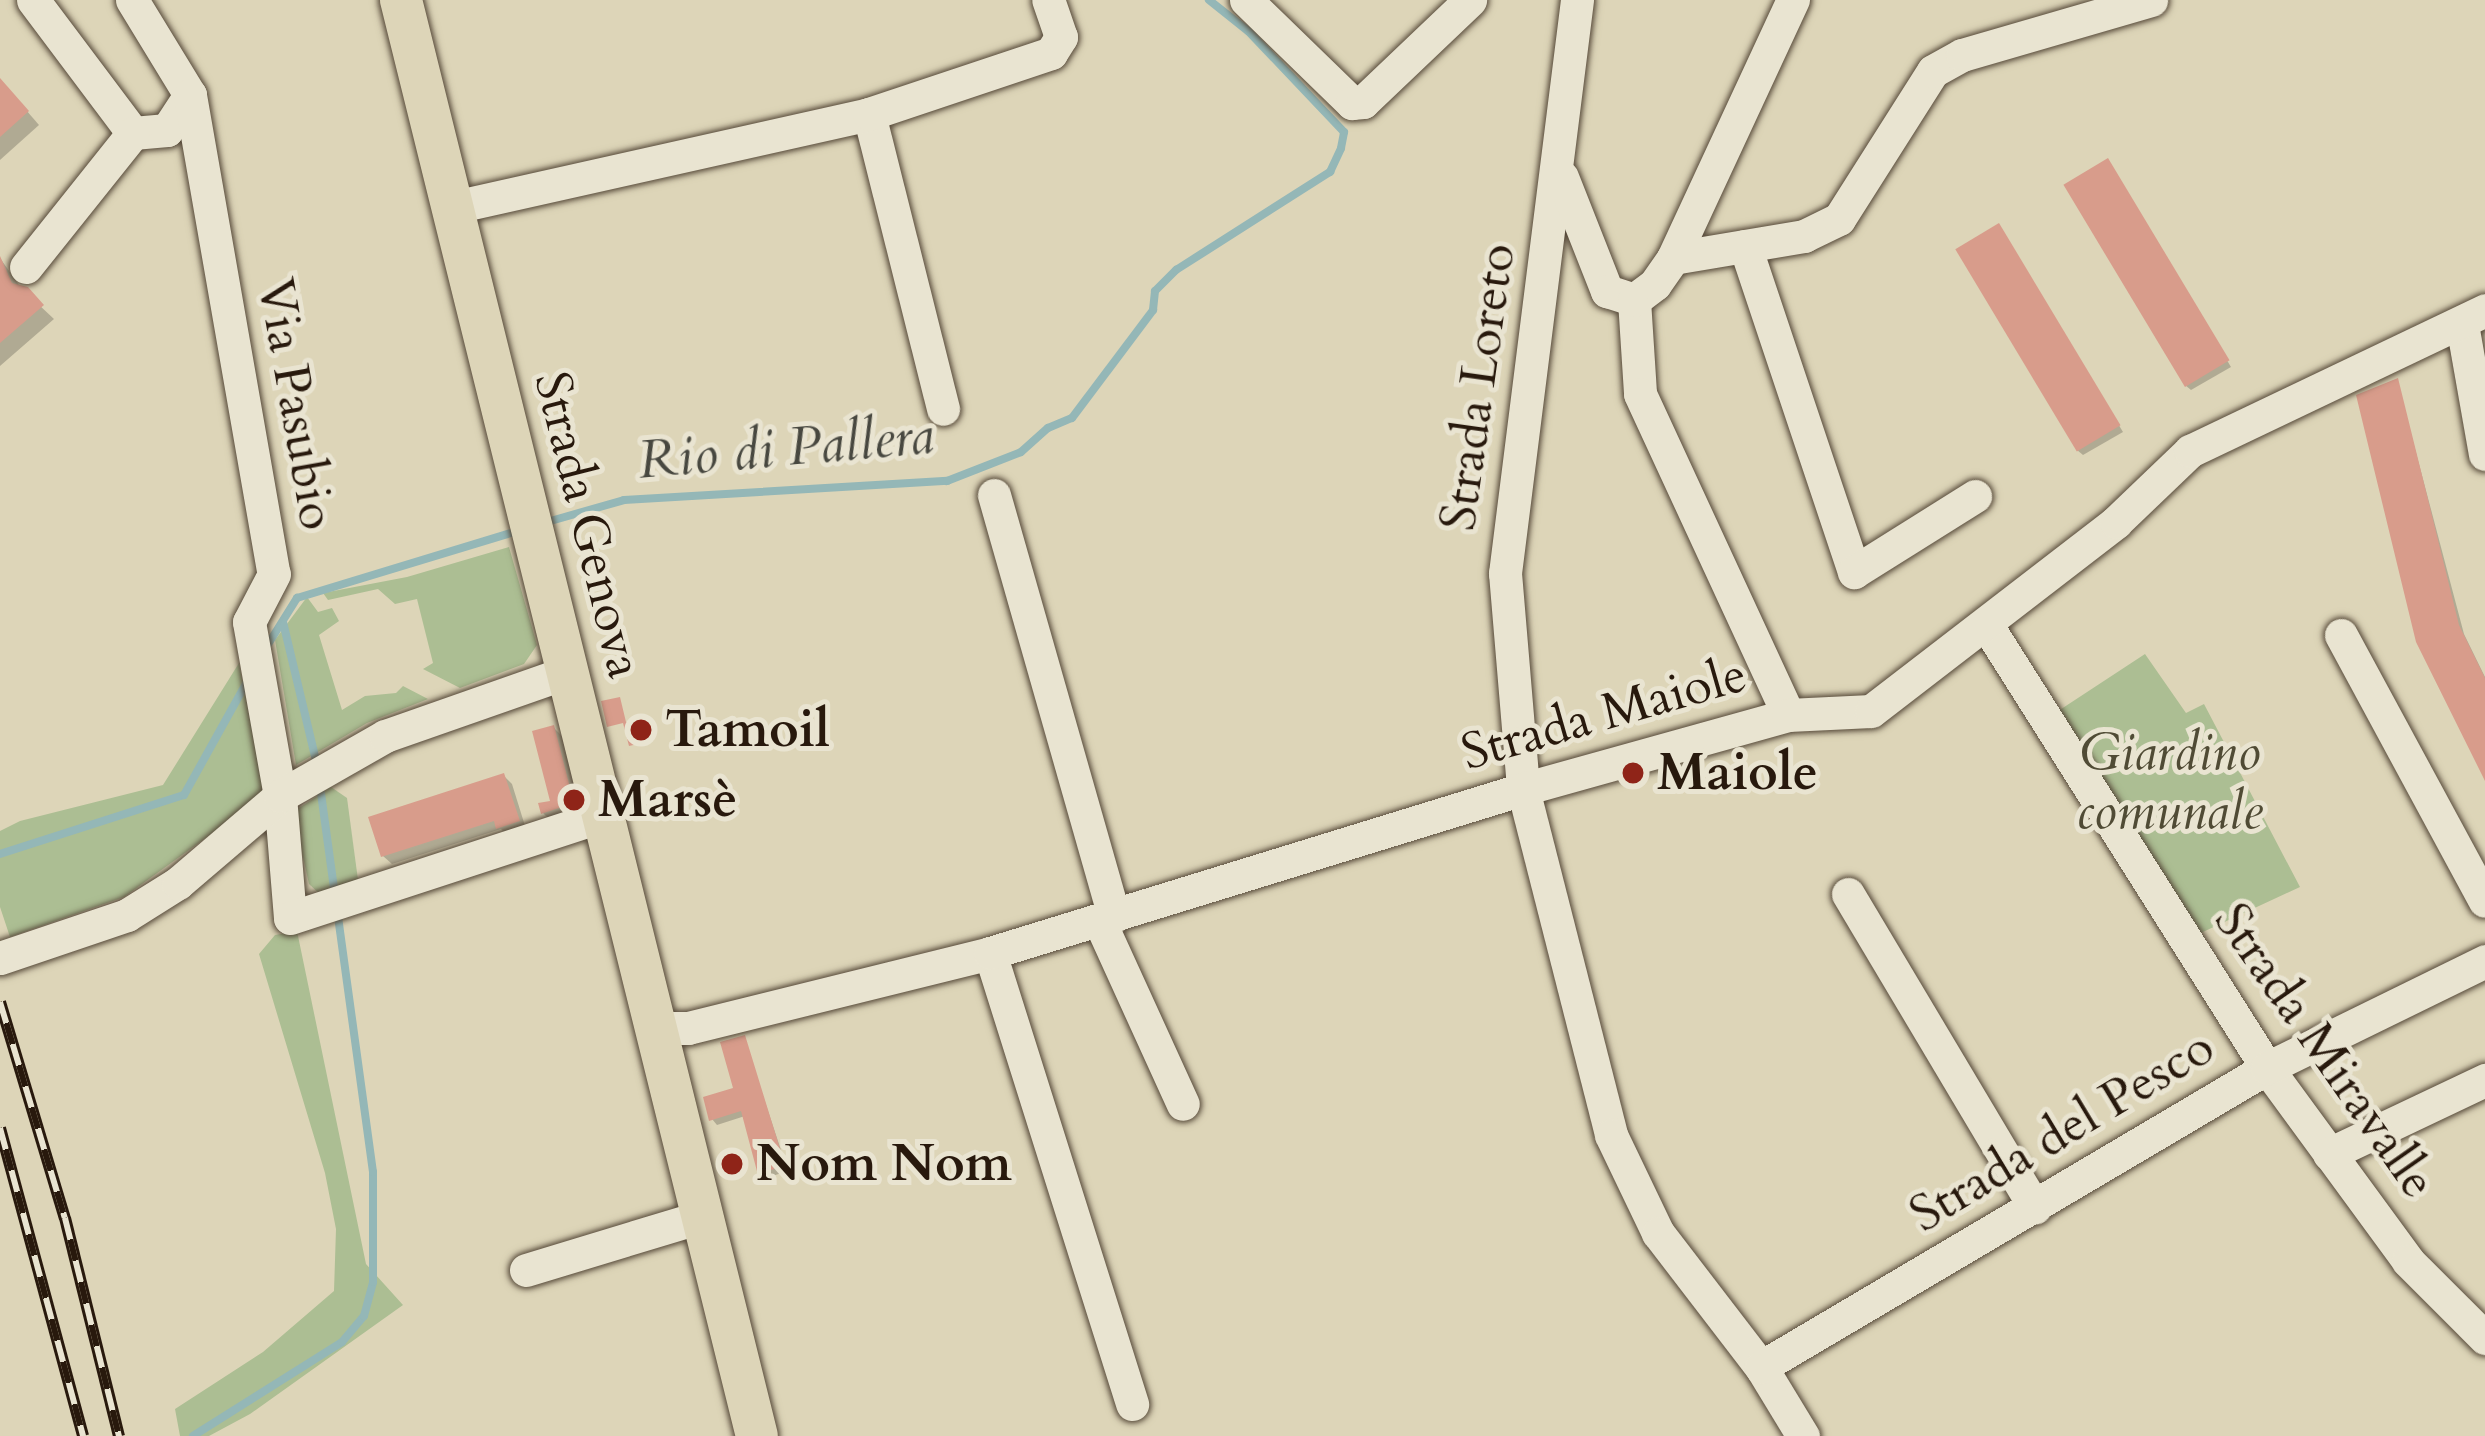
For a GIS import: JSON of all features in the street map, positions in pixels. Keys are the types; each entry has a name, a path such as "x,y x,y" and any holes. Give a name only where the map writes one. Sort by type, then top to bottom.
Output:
{"main road":[{"name":"Strada Genova","path":"400,0 757,1436"}],"street":[{"path":"33,0 133,133"},
{"name":"Via Pasubio","path":"131,0 190,94 274,574 249,622 290,791 290,918 606,815"},
{"path":"454,207 869,114 1051,53 1061,37 1048,0"},
{"path":"1246,0 1352,103 1363,102 1470,0"},
{"name":"Strada Loreto","path":"1576,0 1505,573 1523,789 1611,1135 1658,1233 1761,1367 1803,1436"},
{"path":"1634,300 1655,284 1673,258 1793,0"},
{"path":"1673,258 1804,236 1839,220 1933,71 1962,55 2151,0"},
{"path":"26,267 133,133 167,130 190,94"},
{"path":"869,114 943,409"},
{"path":"1558,166 1607,291 1634,300"},
{"path":"1745,246 1854,572 1975,496"},
{"path":"1634,300 1640,394 1788,715"},
{"path":"2474,317 2485,454"},
{"name":"Strada Maiole","path":"657,1028 688,1028 990,953 1523,789 1788,715 1870,711 2116,522 2190,451 2269,409 2474,317"},
{"path":"994,495 1106,918 1183,1104"},
{"name":"Strada Miravalle","path":"1986,624 2267,1068 2408,1261 2485,1338"},
{"path":"2341,635 2485,901"},
{"path":"0,958 127,915 178,883 290,791 385,736 568,672"},
{"path":"1848,894 2035,1208"},
{"path":"990,953 1132,1405"},
{"name":"Strada del Pesco","path":"1761,1367 2267,1068 2485,961"},
{"path":"2329,1154 2485,1080"},
{"path":"526,1270 704,1216"}],"green space":[{"path":"509,547 537,645 524,664 460,688 423,669 433,663 417,599 395,604 378,589 328,600 323,593 407,577"},
{"path":"307,597 318,612 332,608 339,621 319,635 342,710 365,696 396,693 403,686 428,699 367,723 296,765 275,640"},
{"name":"Giardino comunale","path":"2145,654 2186,713 2204,704 2300,887 2190,938 2049,717"},
{"path":"239,663 265,795 124,897 10,937 0,907 0,831 20,821 163,785"},
{"path":"331,787 347,798 358,880 322,896 309,884 293,812"},
{"path":"297,931 366,1264 403,1305 250,1414 209,1436 180,1436 175,1409 263,1352 334,1291 336,1229 325,1173 259,954 275,935"}],"building":[{"path":"0,78 29,111 0,137"},
{"path":"2108,158 2230,360 2185,387 2063,185"},
{"path":"1999,223 2121,425 2077,452 1955,249"},
{"path":"0,256 12,283 28,287 44,305 0,343"},
{"path":"2398,378 2459,625 2485,678 2485,781 2416,642 2356,395"},
{"path":"620,697 626,722 649,717 654,740 629,746 623,723 607,727 601,701"},
{"path":"554,725 574,803 541,814 538,803 550,801 532,731"},
{"path":"504,773 520,821 496,829 494,821 381,857 368,817"},
{"path":"745,1035 785,1165 758,1175 741,1111 709,1121 703,1097 733,1088 720,1042"}],"waterway":[{"name":"Rio di Pallera","path":"547,522 624,500 947,481 1021,452 1048,428 1072,418 1153,310 1155,291 1176,270 1330,172 1341,148 1344,132 1248,31 1209,0"},
{"name":"Rio di Pallera","path":"267,646 297,598 521,530"},
{"name":"Rio di Pallera","path":"283,622 317,765"},
{"name":"Rio di Pallera","path":"0,854 184,795 248,680"},
{"name":"Rio di Pallera","path":"320,786 335,896"},
{"name":"Rio di Pallera","path":"193,1436 342,1342 364,1316 373,1282 373,1172 337,910"}],"railway":[{"path":"0,1002 65,1218 119,1436"},
{"path":"0,1128 83,1436"}],"place":[{"name":"Tamoil","path":"641,730"},
{"name":"Maiole","path":"1633,773"},
{"name":"Marsè","path":"574,800"},
{"name":"Nom Nom","path":"732,1164"}]}
